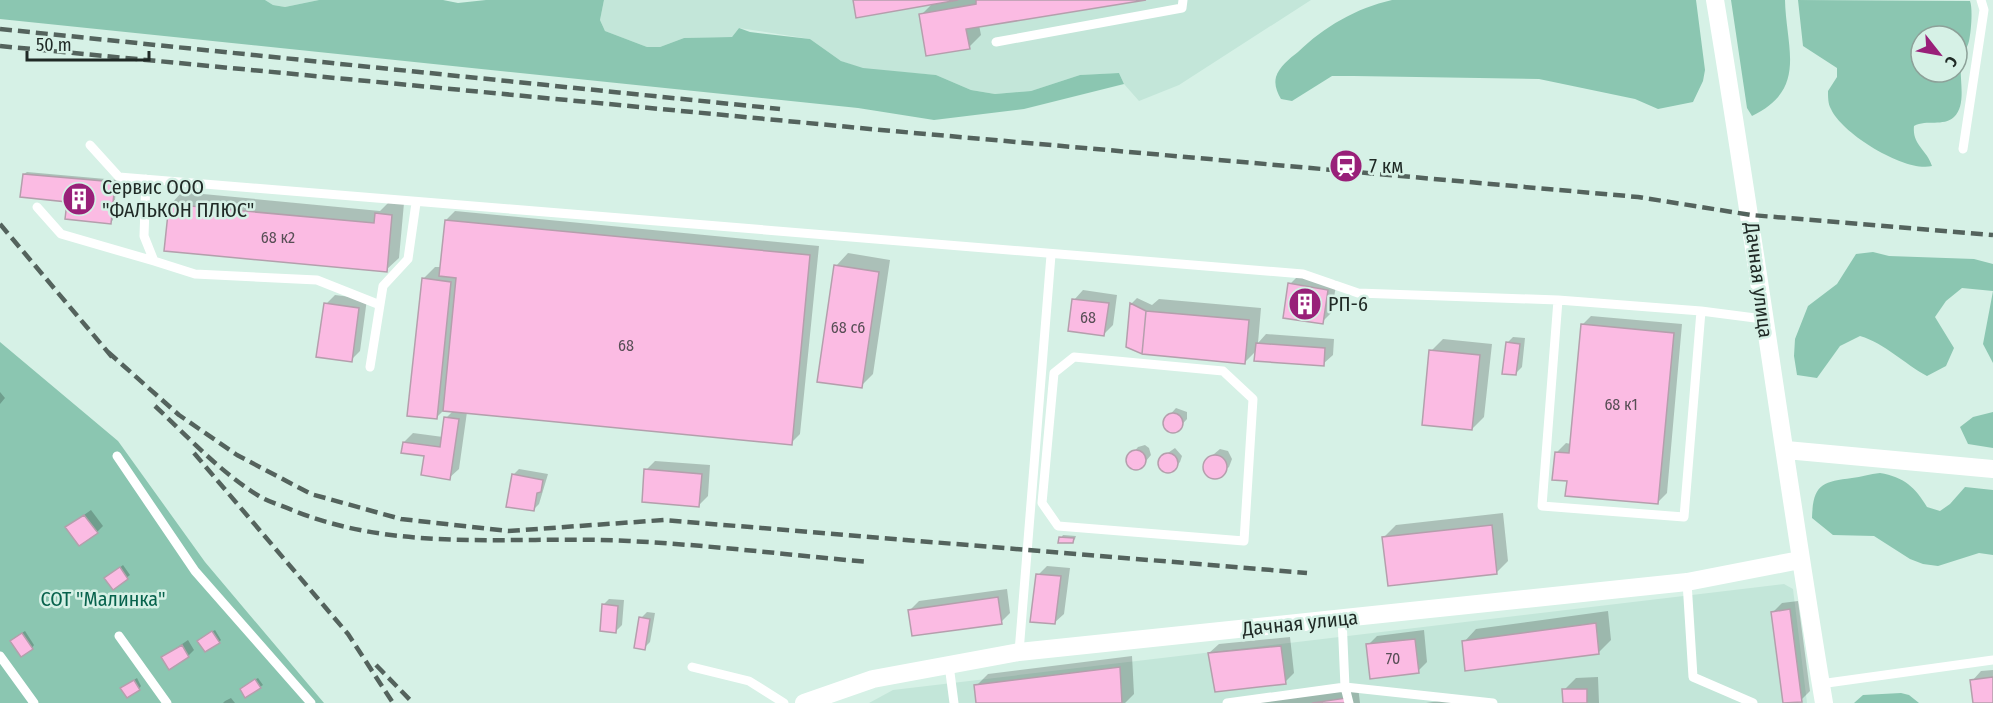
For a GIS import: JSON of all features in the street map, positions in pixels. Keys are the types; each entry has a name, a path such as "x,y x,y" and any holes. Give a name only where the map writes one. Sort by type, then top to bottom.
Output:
{"street":[{"name":"Дачная улица","path":"1715,0 1751,215 1763,319 1786,450 1800,561 1824,703"},
{"path":"1786,450 1993,469"},
{"name":"Дачная улица","path":"804,703 873,679 1019,652 1687,582 1800,561"}],"lane":[{"path":"996,42 1182,8 1183,0"},
{"path":"1963,149 1984,10 1981,0"},
{"path":"90,145 119,177 1303,274 1358,293 1558,300 1701,311 1763,319"},
{"path":"146,179 144,236 154,261"},
{"path":"370,368 383,286 408,259 416,203"},
{"path":"37,207 61,234 195,274 317,280 380,305"},
{"path":"1019,652 1051,255"},
{"path":"1558,300 1542,506 1684,517 1701,311"},
{"path":"1074,357 1223,371 1254,399 1244,541 1058,526 1042,503 1054,373 1074,357"},
{"path":"117,456 195,571 310,703"},
{"path":"1687,582 1693,677 1753,703"},
{"path":"1342,618 1345,687 1349,703"},
{"path":"119,636 167,703"},
{"path":"0,656 34,703"},
{"path":"1820,684 1993,660"},
{"path":"949,665 954,703"},
{"path":"692,667 749,681 784,703"},
{"path":"1227,703 1345,687 1493,703"}],"shaded area":[{"path":"265,0 319,0 285,7 273,5"},
{"path":"604,0 1311,0 1179,85 1139,101 1124,84 1119,73 1080,75 1031,91 995,94 971,90 936,75 863,69 841,61 810,39 739,28 732,37 684,38 660,47 647,47 605,31 600,20"},
{"path":"1784,584 1793,589 1807,703 869,703 893,690"}],"green space":[{"path":"0,0 265,0 273,5 285,7 319,0 443,0 458,3 486,0 604,0 600,20 605,31 647,47 660,47 684,38 732,37 739,28 750,32 810,39 841,61 863,68 936,75 971,90 995,94 1031,91 1080,75 1119,73 1124,84 1024,109 934,120 858,108 0,19"},
{"path":"1392,0 1696,0 1705,70 1703,81 1693,102 1658,109 1635,99 1539,79 1332,76 1292,101 1281,99 1276,88 1276,77 1288,60 1319,34 1353,13"},
{"path":"1731,0 1785,0 1790,51 1787,80 1781,93 1770,105 1752,116 1747,108"},
{"path":"1798,0 1970,1 1972,15 1969,38 1969,24 1909,24 1909,84 1961,84 1960,106 1954,117 1945,122 1914,126 1917,143 1932,166 1921,167 1892,158 1861,140 1837,119 1829,103 1828,91 1837,77 1837,68 1803,46"},
{"path":"1873,252 1889,256 1974,259 1993,264 1993,291 1962,288 1946,301 1935,317 1954,348 1946,366 1927,376 1878,344 1860,336 1840,346 1817,378 1797,375 1794,356 1795,339 1808,306 1837,284 1856,254"},
{"path":"1993,291 1993,363 1983,344"},
{"name":"СОТ \"Малинка\"","path":"0,342 118,441 205,562 324,703 0,703"},
{"path":"1993,412 1993,448 1968,444 1960,427 1973,417"},
{"path":"1880,473 1902,480 1918,494 1927,507 1940,511 1950,504 1965,487 1993,490 1993,555 1979,553 1938,566 1923,564 1910,559 1874,536 1833,535 1812,518 1814,498 1817,491 1826,483"},
{"path":"1901,693 1909,695 1919,703 1854,703 1863,695"}],"building":[{"path":"853,0 958,0 856,18"},
{"path":"976,0 1146,0 966,29 970,49 926,56 919,14 976,4"},
{"name":"Сервис ООО \"ФАЛЬКОН ПЛЮС\"","path":"23,174 115,182 111,224 65,219 67,202 20,197"},
{"path":"169,204 374,223 375,213 392,215 387,272 164,251"},
{"path":"445,220 810,255 792,445 443,411 456,278 439,276"},
{"path":"834,265 879,272 862,388 817,382"},
{"path":"422,278 451,282 437,419 407,416"},
{"name":"РП-6","path":"1288,283 1328,290 1323,324 1283,318"},
{"path":"1072,299 1109,303 1104,336 1068,331"},
{"path":"324,303 359,308 352,362 316,357"},
{"path":"1130,303 1146,311 1142,354 1126,347"},
{"path":"1146,311 1249,320 1245,364 1142,354"},
{"path":"1581,324 1674,333 1658,504 1565,496 1567,481 1552,480 1555,452 1569,453"},
{"path":"1506,342 1520,344 1516,375 1502,374"},
{"path":"1256,343 1325,348 1324,366 1254,361"},
{"path":"1429,350 1480,355 1472,430 1422,425"},
{"path":"1173,413 1180,416 1183,423 1180,430 1173,433 1166,430 1163,423 1166,416"},
{"path":"444,417 459,419 450,480 421,475 424,456 401,453 403,442 440,447"},
{"path":"1136,450 1143,453 1146,460 1143,467 1136,470 1129,467 1126,460 1129,453"},
{"path":"1168,453 1175,456 1178,463 1175,470 1168,473 1161,470 1158,463 1161,456"},
{"path":"1215,455 1224,458 1227,467 1224,476 1215,479 1206,476 1203,467 1206,458"},
{"path":"644,469 702,474 699,507 642,502"},
{"path":"512,474 543,480 541,492 537,493 534,511 506,507"},
{"path":"84,515 98,533 79,546 65,527"},
{"path":"1492,525 1497,574 1388,586 1382,537"},
{"path":"1059,537 1074,538 1073,543 1058,543"},
{"path":"120,567 128,579 113,590 104,578"},
{"path":"1036,574 1061,576 1055,624 1030,622"},
{"path":"998,597 1002,624 912,636 908,610"},
{"path":"602,604 618,606 616,633 600,631"},
{"path":"1790,609 1802,702 1783,703 1771,612"},
{"path":"639,617 650,619 645,650 634,648"},
{"path":"1596,623 1599,654 1465,671 1462,641"},
{"path":"212,631 220,643 205,652 197,641"},
{"path":"22,633 33,649 21,657 10,641"},
{"path":"1415,639 1419,673 1370,679 1366,644"},
{"path":"182,645 189,657 169,670 161,657"},
{"path":"1281,646 1286,684 1215,692 1208,653"},
{"path":"1120,667 1122,703 976,703 974,685"},
{"path":"1993,677 1993,703 1973,703 1970,680"},
{"path":"255,679 261,688 245,698 240,689"},
{"path":"134,680 140,690 127,698 120,688"},
{"path":"1562,689 1587,689 1587,703 1563,703"},
{"path":"1346,698 1346,703 1312,703"}],"railway":[{"path":"0,29 780,109"},
{"path":"0,46 881,130 1638,197 1751,215 1993,235"},
{"path":"0,224 112,357"},
{"path":"108,352 179,415 237,455 311,494 401,519 508,531 664,520 1307,573"},
{"path":"155,406 218,465 259,496 333,524 374,533 459,540 629,541 869,562"},
{"path":"194,453 348,634 393,703"},
{"path":"376,665 413,703"}],"place":[{"name":"7 км","path":"1346,166"},
{"name":"Сервис ООО \"ФАЛЬКОН ПЛЮС\"","path":"79,199"},
{"name":"РП-6","path":"1305,304"}]}
